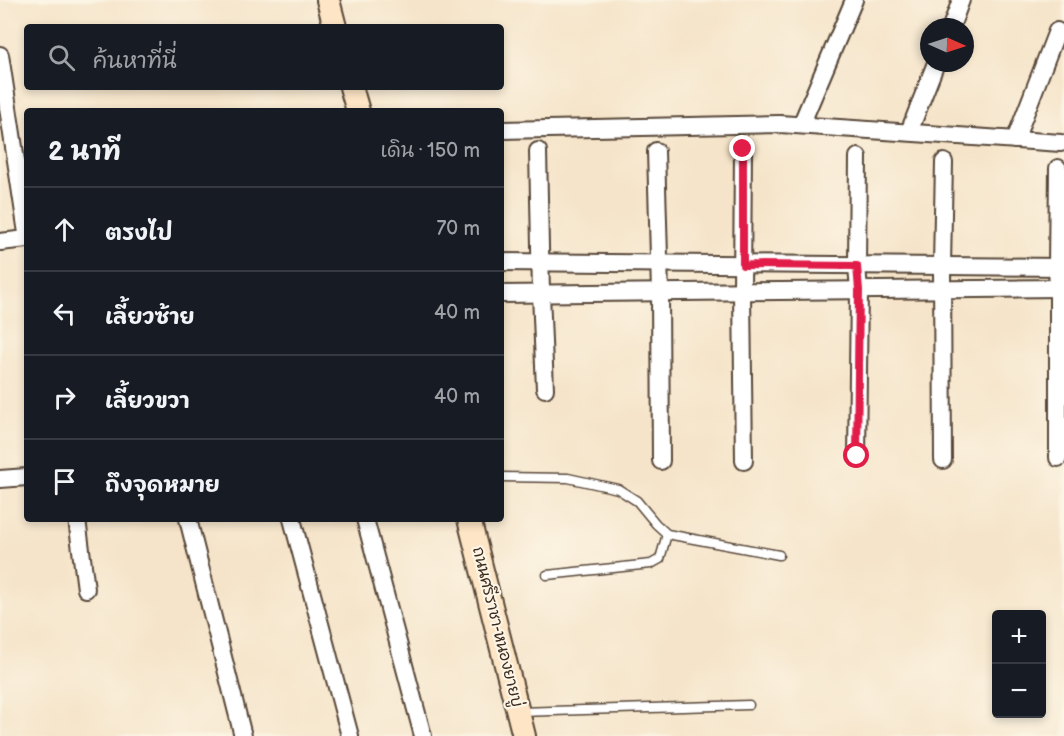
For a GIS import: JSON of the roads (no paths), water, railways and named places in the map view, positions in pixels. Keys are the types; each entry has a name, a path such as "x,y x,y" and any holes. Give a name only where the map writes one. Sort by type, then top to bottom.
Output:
{"main road":[{"path":"328,0 334,24"},
{"path":"352,90 357,108"},
{"name":"ถนนศรีราชา-หนองยายบู่","path":"470,522 524,736"}],"street":[{"path":"801,125 854,0"},
{"path":"954,18 961,0"},
{"path":"1015,140 1057,31"},
{"path":"0,55 24,213"},
{"path":"909,132 932,72"},
{"path":"504,130 780,124 1061,143"},
{"path":"743,149 744,461"},
{"path":"538,151 545,389"},
{"path":"656,151 661,461"},
{"path":"857,456 858,157"},
{"path":"943,459 944,162"},
{"path":"1058,168 1061,288 1058,458"},
{"path":"0,242 24,238"},
{"path":"504,262 1060,267"},
{"path":"504,294 1061,288"},
{"path":"0,480 24,477"},
{"path":"77,522 86,590"},
{"path":"189,522 243,736"},
{"path":"293,522 350,736"},
{"path":"365,522 423,736"}],"lane":[{"path":"504,477 568,478 618,489 638,501 667,534 779,555"},
{"path":"547,575 651,564 660,559 667,534"},
{"path":"519,712 749,705"}]}
